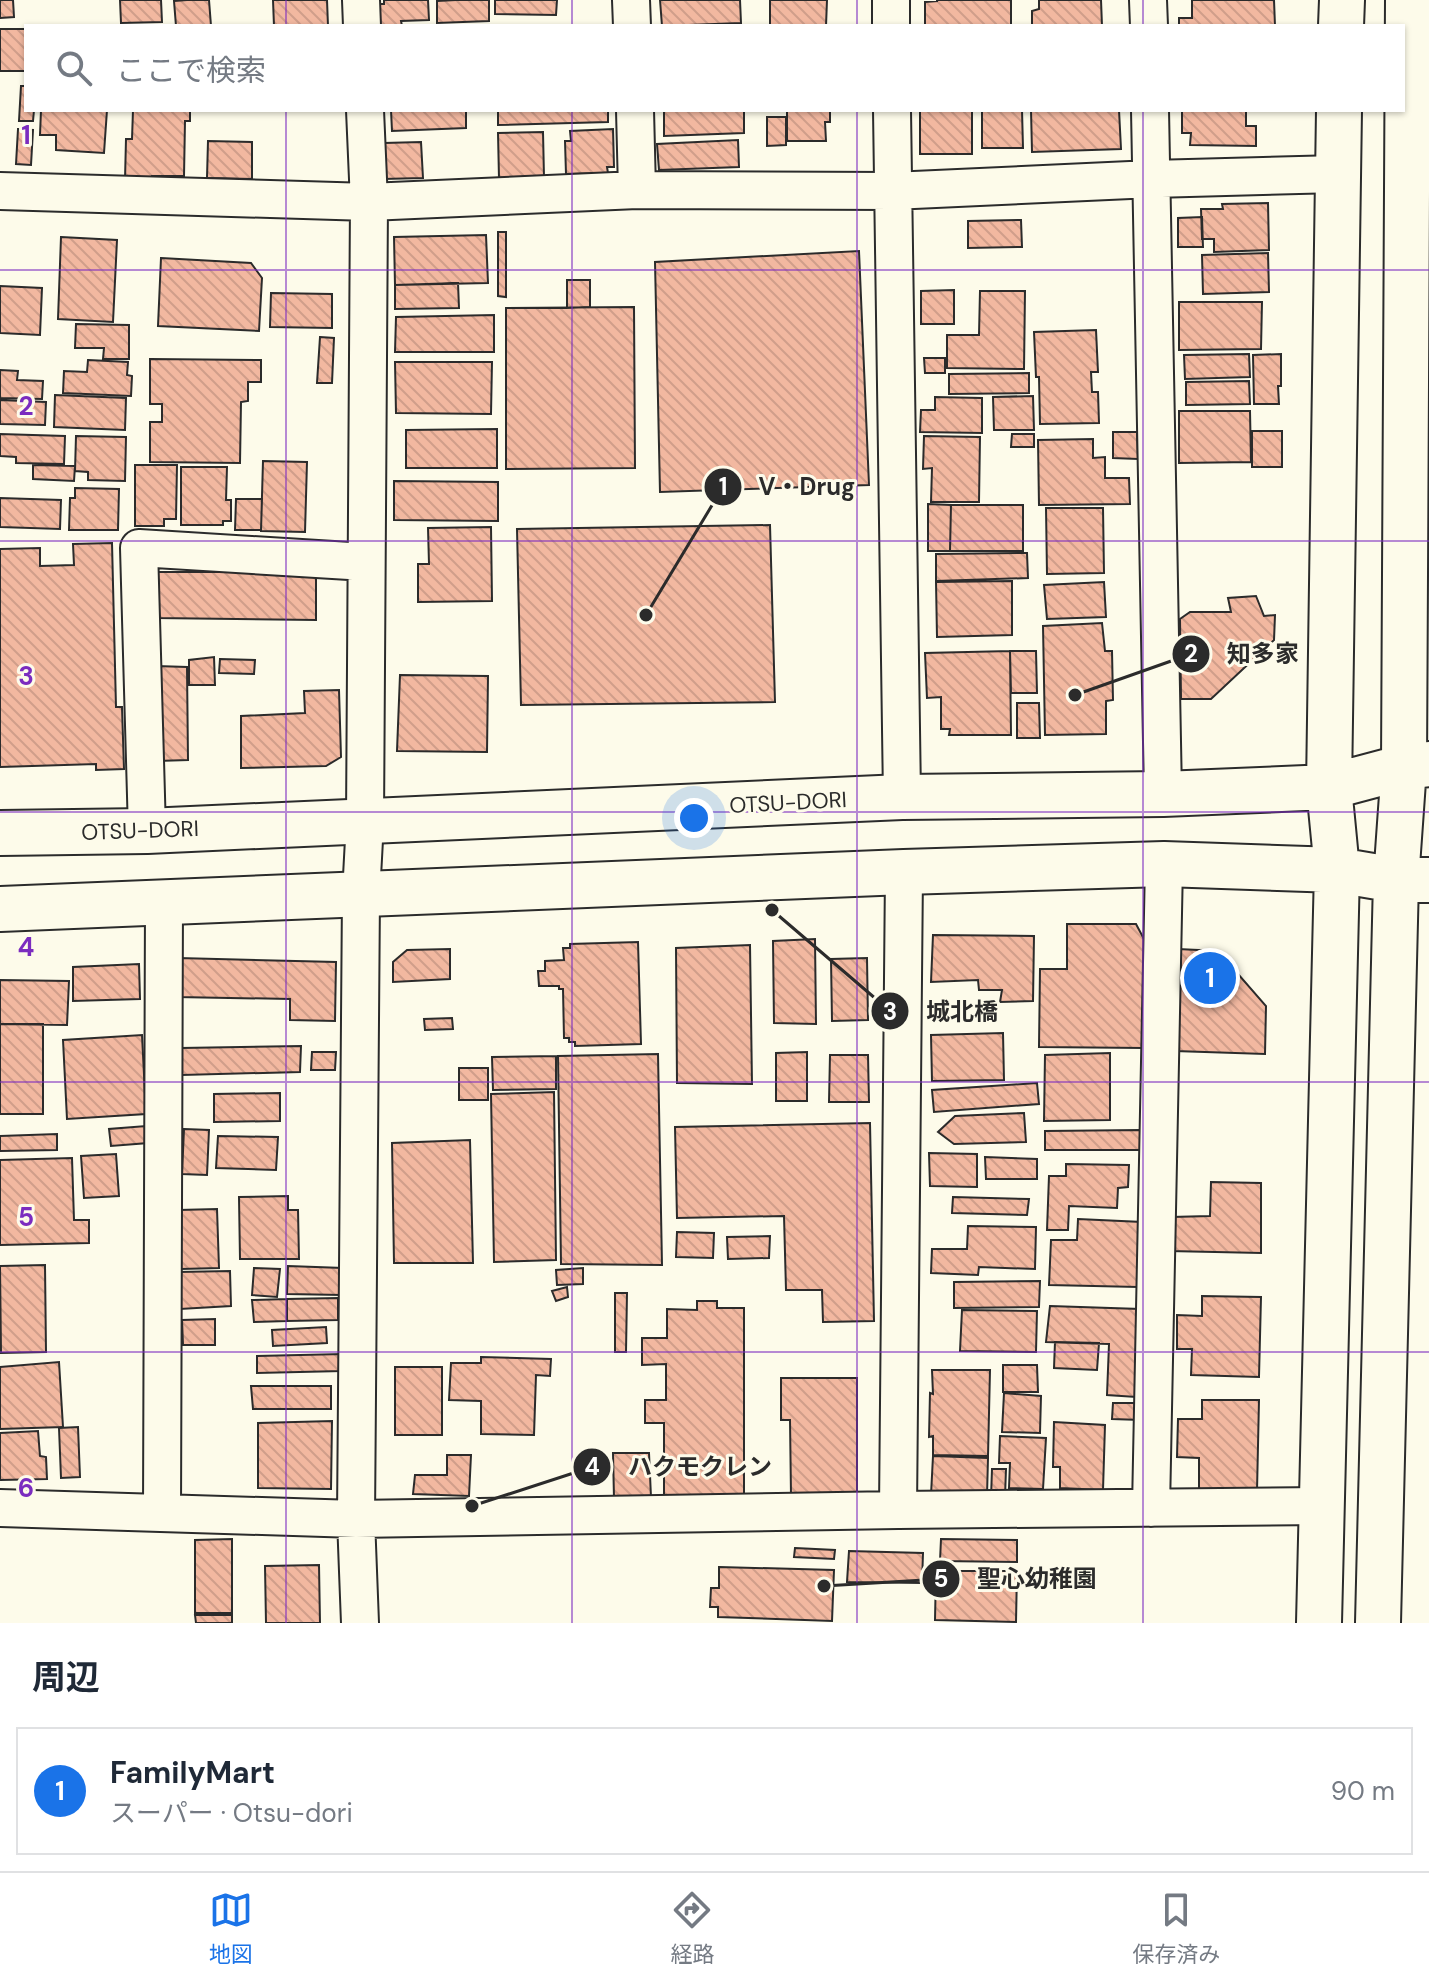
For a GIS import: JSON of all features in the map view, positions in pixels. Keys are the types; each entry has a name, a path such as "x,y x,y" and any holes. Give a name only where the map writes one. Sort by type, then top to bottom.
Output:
{"street":[{"path":"361,0 362,24"},
{"path":"631,0 632,24"},
{"path":"891,0 891,24"},
{"path":"1148,0 1149,24"},
{"path":"1341,24 1342,0"},
{"path":"1378,1623 1416,766 1408,0"},
{"path":"360,1623 356,1519 369,202 365,112"},
{"path":"635,112 637,190"},
{"path":"892,112 902,797"},
{"path":"1150,112 1163,794"},
{"path":"1319,1623 1337,870 1329,787 1339,112"},
{"path":"0,191 369,202 637,190 892,191 1338,174"},
{"path":"147,831 139,548 366,562"},
{"name":"OTSU-DORI","path":"0,833 147,831 902,797 1163,794 1329,787 1416,766"},
{"path":"0,909 1164,864 1337,870 1413,880"},
{"path":"1151,1508 1164,864"},
{"path":"898,1510 904,872"},
{"path":"162,1513 164,901"},
{"path":"0,1508 356,1519 1323,1506"}],"building":[{"path":"0,0 13,0 14,17 0,18"},
{"path":"120,0 161,0 162,22 121,23"},
{"path":"209,0 211,24 176,24 174,1"},
{"path":"273,0 327,0 328,24 274,24"},
{"path":"384,0 428,0 429,20 375,24 374,4 384,4"},
{"path":"489,0 489,21 437,23 437,1"},
{"path":"495,0 557,0 556,15 495,14"},
{"path":"660,0 740,0 741,23 662,24"},
{"path":"770,0 827,0 826,24 770,24"},
{"path":"1011,0 1011,24 925,24 925,2"},
{"path":"1039,0 1101,0 1102,24 1032,24 1032,11 1039,9"},
{"path":"1192,0 1274,0 1275,24 1179,24 1179,18 1192,18"},
{"path":"0,29 24,29 24,71 0,71"},
{"path":"21,86 24,86 24,112 34,112 33,121 19,121"},
{"path":"41,112 107,112 104,153 56,150 56,135 40,135"},
{"path":"133,112 190,112 190,121 185,121 184,176 125,180 126,139 132,139"},
{"path":"391,112 466,112 466,128 392,131"},
{"path":"498,112 608,112 608,122 498,125"},
{"path":"664,112 744,112 744,133 664,136"},
{"path":"787,112 830,112 830,122 825,122 826,141 787,141"},
{"path":"920,112 972,112 972,154 920,154"},
{"path":"982,112 1022,112 1023,148 982,148"},
{"path":"1031,112 1119,112 1121,149 1032,152"},
{"path":"1182,112 1246,112 1246,126 1256,126 1256,146 1190,145 1191,133 1182,133"},
{"path":"767,117 786,117 786,145 767,146"},
{"path":"18,129 33,130 31,165 16,164"},
{"path":"613,129 614,167 607,167 608,173 566,174 565,141 571,141 570,131"},
{"path":"543,132 544,177 499,178 498,133"},
{"path":"738,140 739,167 659,170 657,144"},
{"path":"208,141 252,142 252,179 207,178"},
{"path":"421,142 423,178 383,179 384,143"},
{"path":"1268,203 1269,250 1214,252 1214,239 1202,239 1201,209 1223,209 1222,204"},
{"path":"1202,217 1203,247 1178,247 1178,218"},
{"path":"1021,220 1022,247 968,248 968,221"},
{"path":"498,232 506,232 506,297 498,296"},
{"path":"486,235 488,283 395,285 394,237"},
{"path":"61,237 117,240 113,322 58,319"},
{"path":"859,251 869,485 660,492 655,262"},
{"path":"1268,253 1269,292 1203,294 1202,255"},
{"path":"161,258 251,263 262,278 259,331 158,326"},
{"path":"567,280 590,280 590,307 567,308"},
{"path":"458,283 459,308 395,309 395,285"},
{"path":"0,286 42,288 40,335 0,333"},
{"path":"954,290 954,324 921,324 921,291"},
{"path":"980,291 1025,291 1024,369 947,368 947,335 979,335"},
{"path":"271,293 332,294 332,328 270,327"},
{"path":"1179,302 1262,302 1261,349 1179,350"},
{"path":"634,307 635,468 506,469 506,308"},
{"path":"494,315 494,352 395,352 396,317"},
{"path":"76,324 129,325 129,359 103,359 104,348 75,348"},
{"path":"1096,330 1098,372 1091,372 1092,392 1098,392 1099,423 1040,424 1034,332"},
{"path":"320,337 334,338 332,383 317,383"},
{"path":"1249,354 1250,377 1185,379 1184,355"},
{"path":"1281,354 1279,404 1254,404 1253,355"},
{"path":"924,358 945,358 945,373 925,373"},
{"path":"150,359 261,360 261,382 248,382 248,401 241,402 240,463 150,462 150,422 162,422 162,404 150,404"},
{"path":"88,360 128,362 127,375 132,376 131,396 63,393 64,371 87,372"},
{"path":"395,362 492,362 491,414 396,413"},
{"path":"0,370 18,371 17,380 43,381 42,399 0,398"},
{"path":"1029,373 1029,393 949,394 949,374"},
{"path":"1249,381 1250,404 1186,405 1186,382"},
{"path":"55,395 126,398 125,430 54,427"},
{"path":"1033,396 1034,430 994,430 993,397"},
{"path":"935,397 982,398 982,433 920,432 921,410 935,410"},
{"path":"0,400 46,402 45,425 0,424"},
{"path":"1179,411 1250,411 1251,462 1179,463"},
{"path":"497,429 497,468 406,468 406,430"},
{"path":"1252,431 1282,431 1282,467 1252,467"},
{"path":"1113,432 1137,432 1138,459 1113,458"},
{"path":"0,434 65,436 64,464 16,463 16,457 0,456"},
{"path":"1012,434 1034,434 1034,447 1011,447"},
{"path":"76,436 126,437 125,481 88,480 88,472 75,471"},
{"path":"924,436 980,437 979,502 931,502 932,468 923,469"},
{"path":"1093,439 1093,458 1105,457 1105,478 1129,478 1130,504 1039,505 1038,440"},
{"path":"263,461 307,462 305,532 261,531"},
{"path":"33,465 75,466 74,481 33,479"},
{"path":"135,465 177,465 176,519 164,519 164,526 135,526"},
{"path":"181,467 227,467 226,500 231,500 231,521 223,521 223,525 181,525"},
{"path":"394,481 498,482 498,521 394,520"},
{"path":"75,488 119,489 118,530 69,530 70,498 75,498"},
{"path":"0,498 61,500 60,529 0,527"},
{"path":"236,499 262,499 261,530 235,530"},
{"path":"928,504 951,505 950,551 928,551"},
{"path":"951,505 1023,505 1023,551 950,551"},
{"path":"1046,508 1103,508 1104,573 1047,574"},
{"path":"770,525 775,702 521,705 517,529"},
{"path":"491,527 492,601 418,602 418,564 429,564 428,528"},
{"path":"112,543 116,707 122,707 124,769 96,770 96,764 0,767 0,549 40,548 40,566 74,565 73,544"},
{"path":"1027,553 1028,578 936,581 936,554"},
{"path":"156,572 316,572 316,620 156,618"},
{"path":"1012,581 1012,635 937,637 936,582"},
{"path":"1104,582 1106,617 1047,619 1044,585"},
{"path":"1256,596 1264,616 1275,615 1274,640 1211,699 1181,699 1180,619 1190,612 1231,612 1228,598"},
{"path":"1102,623 1105,651 1112,651 1113,700 1106,701 1106,734 1045,735 1043,626"},
{"path":"1010,651 1036,651 1037,693 1011,693"},
{"path":"1010,651 1011,735 949,735 950,729 941,729 941,697 927,698 925,653"},
{"path":"214,657 215,685 189,685 189,660"},
{"path":"220,659 255,660 254,674 219,673"},
{"path":"156,666 187,667 188,760 157,761"},
{"path":"400,675 488,676 487,752 397,751"},
{"path":"339,690 341,757 326,766 241,768 241,716 305,713 304,691"},
{"path":"1017,703 1039,703 1040,738 1017,738"},
{"path":"1067,924 1136,924 1145,941 1143,1048 1039,1047 1040,969 1067,969"},
{"path":"933,935 1034,936 1033,1001 1000,1002 1002,990 979,990 978,980 931,982"},
{"path":"815,939 816,1024 774,1023 773,941"},
{"path":"638,942 641,1044 575,1046 575,1042 564,1038 563,989 559,986 539,986 538,971 545,971 545,961 564,960 563,948 570,948 570,944"},
{"path":"750,945 752,1084 677,1083 676,948"},
{"path":"450,949 450,979 393,982 393,962 407,950"},
{"path":"1178,949 1218,951 1266,1006 1265,1054 1175,1051"},
{"path":"178,958 336,962 335,1021 290,1020 290,999 177,997"},
{"path":"867,958 868,1020 832,1021 831,959"},
{"path":"139,964 140,999 73,1001 73,967"},
{"path":"0,980 69,981 67,1025 0,1024"},
{"path":"452,1018 453,1029 425,1030 424,1019"},
{"path":"0,1024 43,1024 43,1114 0,1114"},
{"path":"1003,1033 1004,1080 932,1081 931,1035"},
{"path":"142,1035 146,1114 67,1119 63,1040"},
{"path":"301,1046 300,1072 182,1075 181,1048"},
{"path":"312,1052 336,1052 335,1070 311,1070"},
{"path":"807,1052 807,1101 776,1101 776,1053"},
{"path":"1110,1053 1110,1120 1044,1121 1045,1055"},
{"path":"658,1054 662,1265 561,1264 558,1056"},
{"path":"830,1055 868,1055 869,1102 829,1102"},
{"path":"556,1056 556,1089 493,1090 492,1057"},
{"path":"459,1068 488,1068 488,1100 459,1100"},
{"path":"1037,1083 1039,1104 934,1112 932,1090"},
{"path":"554,1092 556,1260 494,1262 491,1094"},
{"path":"280,1093 280,1121 214,1122 214,1094"},
{"path":"1024,1113 1026,1142 954,1144 938,1132 955,1116"},
{"path":"870,1123 874,1321 823,1322 822,1290 786,1290 784,1216 677,1218 675,1127"},
{"path":"146,1126 148,1143 111,1146 109,1129"},
{"path":"184,1129 209,1130 207,1175 182,1174"},
{"path":"1140,1130 1140,1150 1045,1150 1045,1131"},
{"path":"57,1134 57,1150 0,1151 0,1136"},
{"path":"218,1136 278,1137 276,1170 216,1168"},
{"path":"470,1140 473,1263 394,1263 392,1143"},
{"path":"929,1153 977,1154 977,1187 930,1186"},
{"path":"116,1154 119,1196 84,1198 81,1156"},
{"path":"985,1157 1037,1159 1037,1179 986,1179"},
{"path":"72,1158 74,1220 89,1220 89,1243 0,1245 0,1160"},
{"path":"1066,1164 1129,1165 1128,1187 1118,1188 1117,1208 1069,1206 1068,1230 1047,1230 1049,1176 1066,1176"},
{"path":"1211,1182 1261,1183 1261,1253 1169,1251 1171,1217 1210,1216"},
{"path":"288,1196 288,1210 298,1210 299,1259 240,1259 239,1197"},
{"path":"953,1197 1029,1199 1027,1215 952,1213"},
{"path":"217,1209 219,1268 181,1269 179,1210"},
{"path":"1078,1219 1142,1222 1138,1287 1049,1285 1051,1240 1077,1240"},
{"path":"968,1226 1036,1227 1035,1269 979,1267 978,1275 931,1273 932,1249 967,1249"},
{"path":"677,1232 714,1233 713,1258 676,1257"},
{"path":"770,1236 769,1258 728,1259 727,1237"},
{"path":"45,1265 46,1352 1,1353 0,1266"},
{"path":"288,1266 343,1268 342,1295 287,1294"},
{"path":"254,1268 280,1269 277,1297 252,1295"},
{"path":"583,1268 583,1284 557,1285 556,1270"},
{"path":"230,1271 231,1306 180,1309 178,1272"},
{"path":"1040,1281 1039,1307 954,1308 954,1282"},
{"path":"567,1287 568,1297 556,1301 552,1291"},
{"path":"615,1293 627,1293 626,1352 615,1352"},
{"path":"1202,1296 1261,1297 1259,1377 1191,1375 1192,1349 1177,1349 1177,1315 1202,1316"},
{"path":"338,1298 338,1320 287,1321 287,1299"},
{"path":"287,1299 287,1321 254,1322 252,1300"},
{"path":"697,1301 717,1301 717,1308 744,1308 744,1498 664,1498 664,1423 645,1423 645,1400 666,1400 666,1364 642,1365 642,1338 667,1338 667,1309 697,1310"},
{"path":"1050,1306 1140,1309 1136,1397 1107,1395 1109,1344 1046,1342"},
{"path":"962,1310 1037,1311 1036,1352 960,1351"},
{"path":"215,1319 215,1345 183,1345 182,1320"},
{"path":"326,1327 327,1343 273,1346 272,1330"},
{"path":"1055,1342 1099,1343 1097,1370 1054,1368"},
{"path":"343,1354 342,1371 257,1373 257,1356"},
{"path":"481,1357 551,1359 550,1376 536,1375 534,1435 481,1434 481,1401 449,1400 451,1363 481,1363"},
{"path":"59,1362 63,1427 0,1429 0,1367"},
{"path":"1003,1365 1037,1365 1038,1392 1003,1392"},
{"path":"395,1367 442,1367 442,1435 395,1435"},
{"path":"932,1370 990,1370 988,1456 933,1455 933,1436 929,1437"},
{"path":"781,1378 857,1378 857,1495 791,1495 790,1420 781,1420"},
{"path":"251,1386 331,1386 331,1409 253,1409"},
{"path":"1004,1393 1041,1396 1040,1433 1002,1432"},
{"path":"1202,1400 1259,1400 1257,1491 1199,1490 1199,1458 1177,1457 1178,1419 1202,1419"},
{"path":"1113,1403 1142,1403 1141,1420 1112,1419"},
{"path":"332,1421 331,1489 258,1488 258,1423"},
{"path":"1054,1422 1105,1425 1103,1490 1060,1488 1060,1467 1053,1467"},
{"path":"78,1427 80,1477 61,1478 59,1428"},
{"path":"38,1431 40,1456 46,1457 47,1479 0,1480 0,1433"},
{"path":"1000,1436 1046,1438 1043,1489 1009,1488 1010,1463 999,1463"},
{"path":"613,1453 649,1453 651,1497 614,1498"},
{"path":"447,1455 471,1455 469,1496 413,1494 415,1475 447,1475"},
{"path":"933,1456 988,1458 987,1496 931,1495"},
{"path":"992,1469 1006,1469 1005,1497 991,1498"},
{"path":"232,1539 232,1613 195,1613 195,1540"},
{"path":"941,1539 1017,1540 1017,1562 940,1561"},
{"path":"795,1548 835,1550 834,1559 794,1557"},
{"path":"849,1551 923,1553 922,1583 847,1582"},
{"path":"319,1565 320,1623 266,1623 265,1566"},
{"path":"719,1567 834,1570 832,1621 718,1617 718,1607 710,1607 711,1588 719,1588"},
{"path":"936,1571 1017,1571 1016,1622 935,1620"},
{"path":"195,1615 232,1615 232,1623 196,1623"}],"place":[{"name":"V・Drug","path":"646,615"},
{"name":"知多家","path":"1075,695"},
{"name":"城北橋","path":"772,910"},
{"name":"FamilyMart","path":"1210,978"},
{"name":"ハクモクレン","path":"472,1506"},
{"name":"聖心幼稚園","path":"824,1586"}]}
